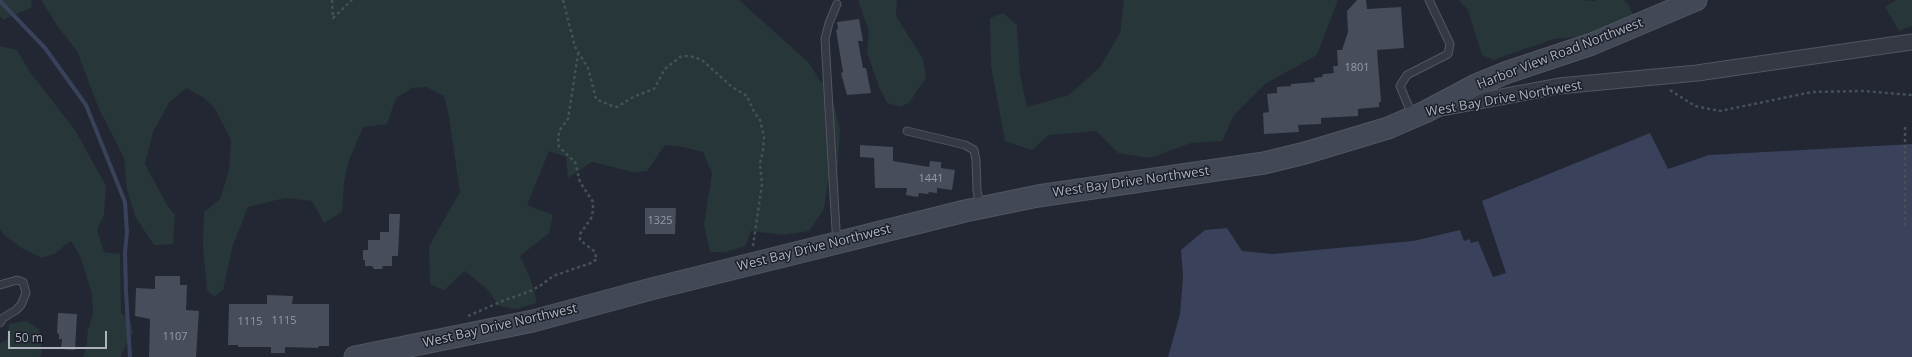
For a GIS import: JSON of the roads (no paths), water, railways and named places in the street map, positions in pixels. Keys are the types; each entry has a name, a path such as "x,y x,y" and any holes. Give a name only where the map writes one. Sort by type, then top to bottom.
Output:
{"street":[{"name":"Harbor View Road Northwest","path":"1419,114 1476,85 1508,72 1592,44 1696,0"},
{"name":"West Bay Drive Northwest","path":"355,357 533,321 839,241 981,208 1038,196 1264,163 1305,153 1388,128 1419,114 1559,86 1696,73 1912,42"}],"lane":[{"path":"1419,114 1400,86 1407,75 1411,72 1448,54 1450,44 1429,0"},
{"path":"837,4 829,23 825,39 836,230 839,241"},
{"path":"907,131 965,146 974,150 976,160 977,191 981,208"},
{"path":"0,285 17,280 23,282 26,293 21,305 3,318 0,323"}],"water":[{"path":"1650,133 1668,169 1709,155 1912,144 1912,357 1168,357 1180,314 1183,277 1181,250 1205,230 1227,228 1242,251 1273,254 1413,241 1460,230 1464,241 1470,239 1471,243 1478,241 1493,277 1506,273 1482,201"}],"waterway":[{"path":"0,1 45,48 86,105 125,202 127,232 125,252 126,292 130,357"}]}
